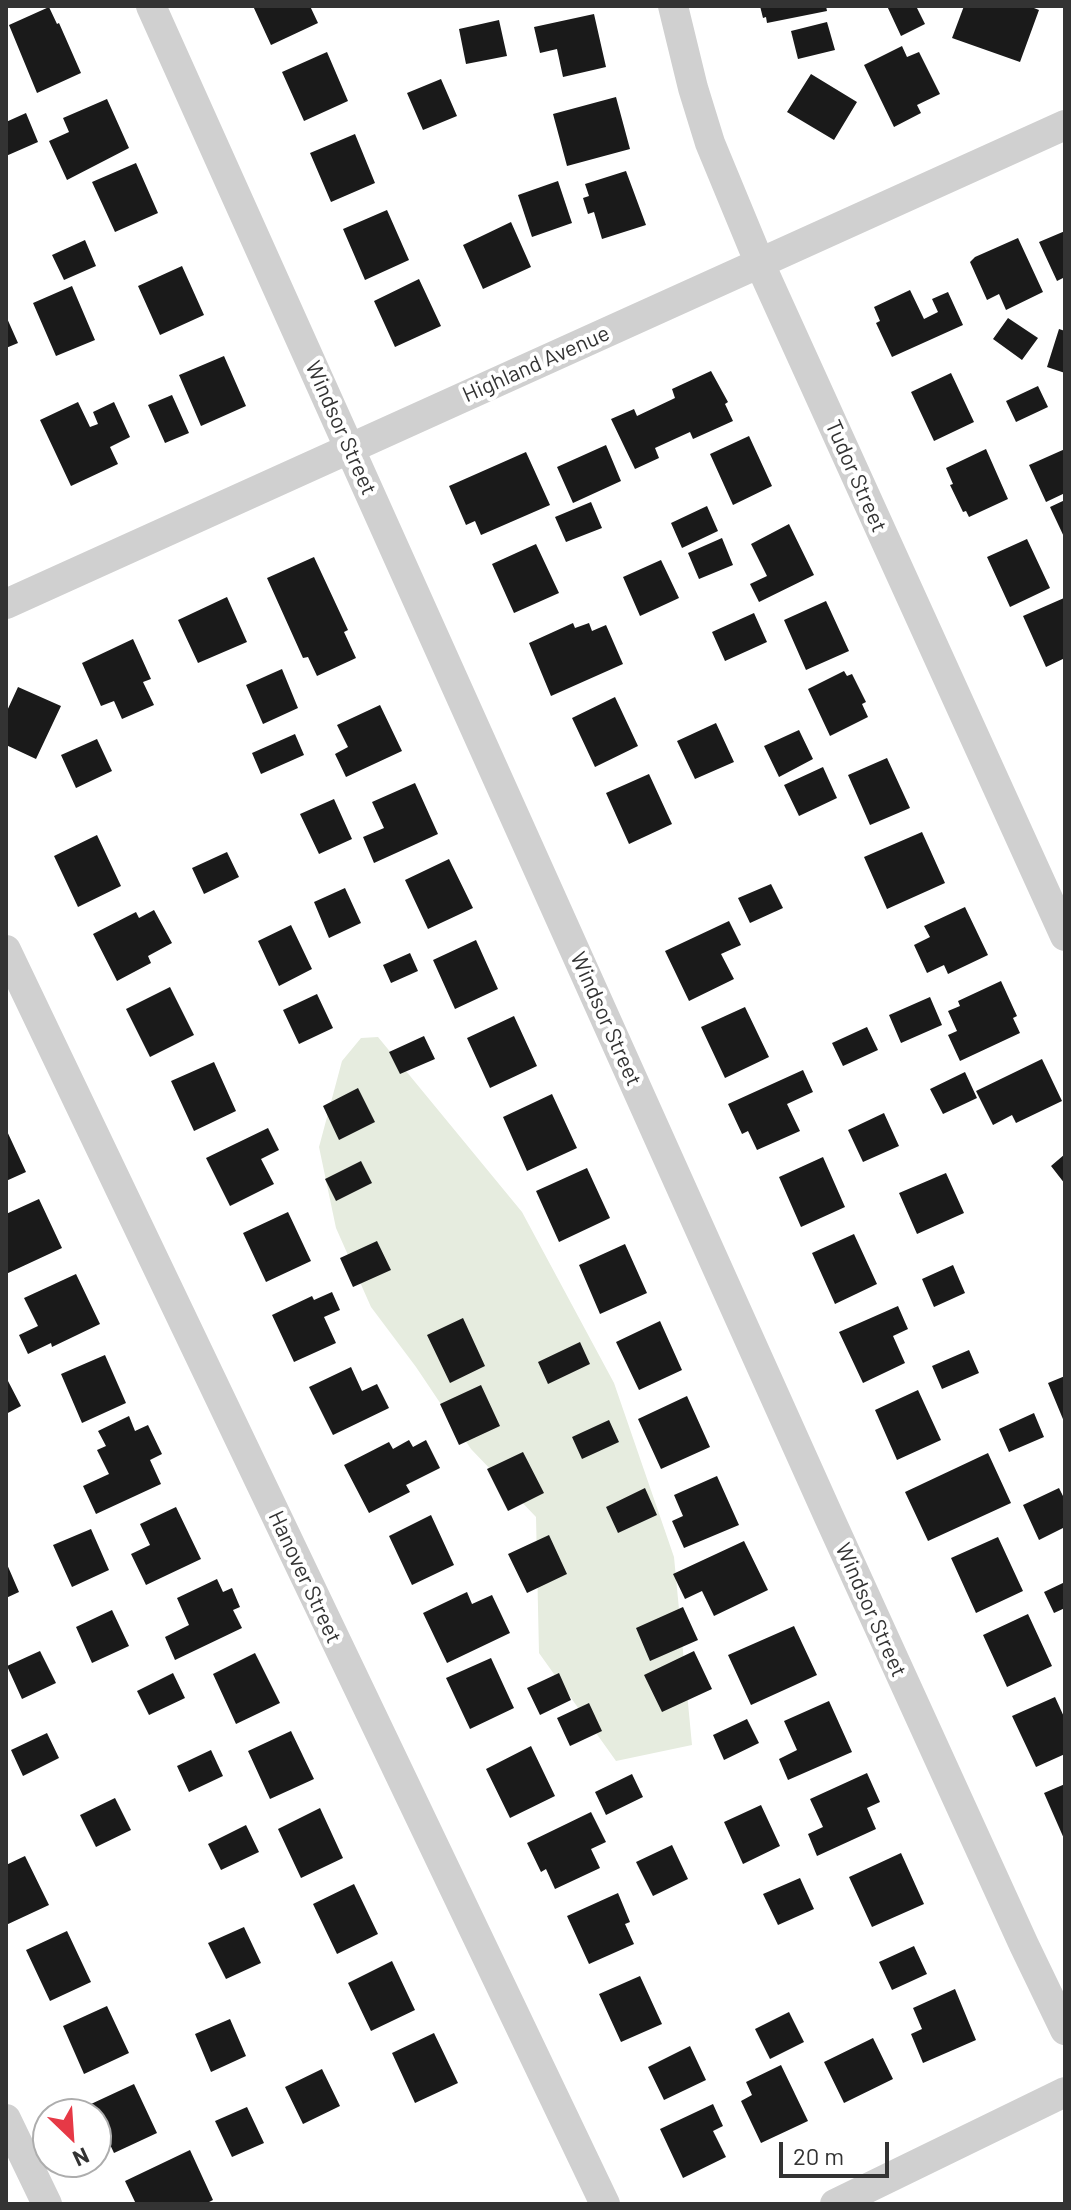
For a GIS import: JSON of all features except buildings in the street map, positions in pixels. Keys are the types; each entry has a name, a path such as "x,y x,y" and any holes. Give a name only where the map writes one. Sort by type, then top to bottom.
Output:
{"street":[{"name":"Windsor Street","path":"151,6 834,1528 1065,2030"},
{"name":"Tudor Street","path":"673,6 710,143 760,264 1065,936"},
{"name":"Highland Avenue","path":"6,604 1065,125"},
{"name":"Hanover Street","path":"6,950 605,2204"},
{"path":"835,2204 1065,2092"},
{"path":"6,2119 47,2204"}],"shaded area":[{"path":"378,1037 522,1212 614,1383 674,1557 692,1745 616,1761 539,1653 536,1517 471,1449 371,1307 336,1228 319,1147 342,1061 361,1038"}]}
